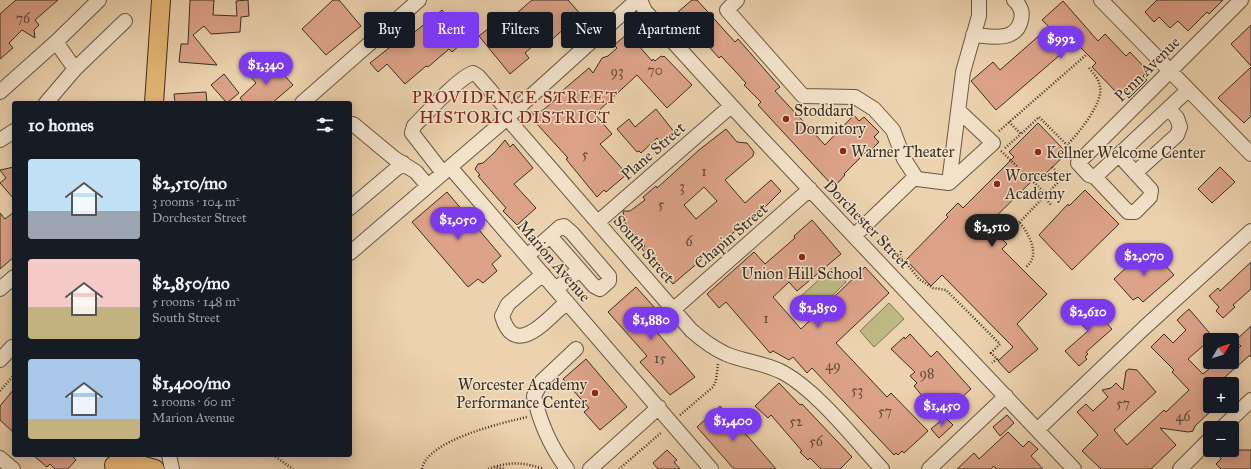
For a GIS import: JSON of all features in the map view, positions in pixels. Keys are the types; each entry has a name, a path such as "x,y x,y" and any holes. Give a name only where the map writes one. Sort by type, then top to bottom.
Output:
{"main road":[{"path":"154,101 161,0"},
{"path":"116,463 140,465 155,469"}],"street":[{"path":"0,92 56,42 98,0"},
{"path":"304,101 419,0"},
{"path":"352,251 509,116 639,0"},
{"name":"Dorchester Street","path":"639,0 646,10 731,106 1074,469"},
{"path":"737,0 727,10 803,96 855,97 874,109 893,130 904,159 917,179 948,183 995,144 959,111"},
{"path":"948,183 959,111 963,72 979,16 979,0"},
{"path":"973,34 1001,37 1010,36 1020,24 1022,15 1020,6 1014,0"},
{"path":"1101,0 1251,154"},
{"name":"Penn Avenue","path":"1072,162 1169,71 1241,0"},
{"path":"48,101 75,70 125,21"},
{"path":"56,42 75,70"},
{"name":"South Street","path":"447,170 412,133 414,126 458,83 473,73 478,76 509,116 691,330 703,341 726,354 767,365 784,372 806,388 882,469"},
{"path":"1095,177 1188,90"},
{"name":"Plane Street","path":"598,222 731,106"},
{"path":"1135,173 1177,135 1180,127 1177,118 1168,109"},
{"path":"352,124 416,172 428,186"},
{"path":"0,140 12,132"},
{"path":"1072,162 1089,175 1095,177 1128,212 1135,212 1150,197 1151,190 1119,155"},
{"path":"352,206 403,163"},
{"name":"Marion Avenue","path":"447,170 543,274 712,469"},
{"path":"854,236 915,177"},
{"name":"Chapin Street","path":"674,309 810,189"},
{"path":"526,256 560,227 564,226 568,228 610,276 609,281 598,289 579,270 550,236"},
{"path":"1037,430 1145,327 1251,231"},
{"path":"556,289 579,270"},
{"path":"543,274 508,304 502,316 505,328 515,336 526,335 536,330 567,302"},
{"path":"0,289 12,279"},
{"path":"0,360 9,347"},
{"path":"567,469 554,451 538,414 534,396 542,380 576,349"},
{"path":"930,469 1006,396"},
{"path":"1229,421 1251,400"},
{"path":"591,469 659,407"},
{"path":"1180,469 1203,446"},
{"path":"169,457 172,469"},
{"path":"0,458 13,469"}],"path":[{"path":"995,144 1010,122 1086,55"},
{"path":"1067,144 1074,139 1100,98 1101,88 1098,78 1089,68"},
{"path":"995,144 1021,134 1039,116 1071,150 1072,162 1069,173 1011,231"},
{"path":"1010,122 1021,134"},
{"path":"995,144 1045,196 1052,206"},
{"path":"1052,167 1063,178"},
{"path":"1020,223 1029,234 1034,251 1030,264 1026,267"},
{"path":"901,251 900,255 919,279 933,288 946,290 1000,344 991,353 997,359 992,363"},
{"path":"678,417 713,388 716,381 718,362"},
{"path":"0,391 12,378"},
{"path":"422,469 434,450 449,442 503,423 538,414"},
{"path":"619,469 666,427"},
{"path":"276,457 293,469"},
{"path":"488,469 507,462 524,462 544,469"},
{"path":"494,467 505,469"}],"shaded area":[{"path":"833,267 846,282 816,312 801,296"},
{"path":"889,303 904,319 874,347 860,331"}],"building":[{"path":"16,0 58,0 35,20 39,25 34,30 35,38 22,30 9,43 13,48 0,59 0,14"},
{"path":"190,0 214,0 213,15 237,16 236,1 248,0 249,16 241,17 240,32 211,34 204,26 193,35 217,65 179,62 181,44 188,44"},
{"path":"333,0 339,0 361,26 326,55 302,29"},
{"path":"532,0 568,0 579,12 561,12 561,31 553,39 553,12 518,12"},
{"path":"692,0 697,0 708,12 678,12"},
{"path":"1157,0 1223,0 1209,14 1207,12 1188,31 1178,21 1170,28 1159,17 1154,22 1145,12"},
{"path":"1063,1 1098,41 1105,34 1126,56 1130,52 1148,71 1143,76 1147,80 1129,98 1124,93 1120,96 1092,67 1096,63 1075,42 996,110 971,81 993,62 1000,70 1049,27 1042,20"},
{"path":"714,19 735,42 738,39 780,87 775,91 825,145 854,115 859,121 864,117 879,132 874,137 879,142 870,151 868,150 844,174 845,175 836,185 834,183 832,185 758,105 761,102 744,85 746,83 721,56 719,58 710,48 714,48"},
{"path":"423,25 423,48 457,48 452,52 449,49 405,84 387,64 378,72 370,63 389,48 415,48 415,32"},
{"path":"1251,25 1251,66 1231,44"},
{"path":"487,30 487,46 479,36"},
{"path":"624,37 624,48 641,48 652,61 653,59 655,61 661,56 664,56 692,85 667,108 637,75 595,114 612,134 600,144 627,174 606,192 604,190 597,197 566,159 568,158 537,124 540,122 531,112 542,111 556,99 555,97 589,68 593,73 602,58 608,56 617,48 616,43"},
{"path":"489,48 531,48 525,53 529,58 510,74"},
{"path":"252,62 264,76 276,66 293,85 274,101 242,101 240,98 256,83 244,69"},
{"path":"1251,67 1251,116 1244,123 1218,98"},
{"path":"224,74 239,93 229,101 225,101 211,85"},
{"path":"206,92 207,101 175,101 174,94"},
{"path":"656,109 675,133 662,144 657,138 641,153 639,151 637,152 617,129 629,119 635,127"},
{"path":"1038,123 1067,153 1038,181 1035,178 978,234 1003,240 1007,244 1002,249 1047,294 1017,324 1038,349 1009,373 998,361 1013,347 942,275 931,286 906,260 948,217 946,215 958,203 963,208 1014,157 1009,152"},
{"path":"726,129 737,142 747,143 754,152 753,156 725,180 745,203 771,180 781,191 761,211 760,210 673,284 642,249 645,246 625,223 623,211 630,211 645,200 643,197 656,186 657,188 699,150","holes":["704,187 717,201 696,219 684,205"]},
{"path":"505,140 510,147 513,144 533,168 514,184 536,208 517,225 503,211 506,208 478,176 480,175 475,169 478,164 483,163 495,152"},
{"path":"12,167 12,197 0,183 6,178 0,170"},
{"path":"1220,167 1235,182 1212,203 1198,189"},
{"path":"1085,190 1119,224 1072,270 1039,235 1068,204 1069,206"},
{"path":"447,192 501,256 492,264 497,271 483,283 478,279 468,287 412,222"},
{"path":"0,213 5,219 12,214 12,259 0,269"},
{"path":"812,220 841,254 797,291 789,282 773,297 801,329 865,267 889,293 836,343 887,397 891,393 928,431 904,453 902,451 898,455 896,453 894,455 812,368 807,373 793,357 789,360 773,351 770,353 726,302 719,308 707,294 754,252 765,264 795,238 794,236"},
{"path":"1151,250 1174,275 1143,302 1138,297 1133,300 1114,279 1129,265 1132,268"},
{"path":"1251,262 1251,289 1233,305 1235,307 1223,318 1216,311 1219,307 1209,296 1218,288 1220,291"},
{"path":"636,287 664,318 657,324 659,326 655,330 695,377 670,395 640,362 647,356 608,312"},
{"path":"1087,302 1112,329 1086,352 1088,354 1085,357 1087,359 1079,366 1065,351 1088,331 1073,315"},
{"path":"1189,309 1210,333 1203,333 1203,346 1188,359 1203,374 1209,369 1234,369 1225,377 1203,377 1203,413 1209,413 1195,426 1193,431 1188,432 1160,428 1176,445 1151,469 1101,469 1082,451 1098,435 1077,412 1086,404 1093,411 1108,397 1102,390 1111,388 1116,383 1123,390 1126,371 1129,369 1137,370 1156,392 1114,430 1127,445 1164,410 1166,412 1189,390 1172,372 1174,370 1151,347 1164,334 1173,343 1186,330 1177,320"},
{"path":"1251,326 1251,357 1250,355 1239,365 1239,348 1241,346 1239,344 1239,337"},
{"path":"910,334 931,357 937,351 971,389 940,417 914,386 917,383 910,376 915,372 891,349 904,337 905,339"},
{"name":"Worcester Academy Performance Center","path":"586,359 627,407 600,430 584,412 589,408 563,379"},
{"path":"779,383 800,405 802,404 852,457 840,469 821,469 810,458 808,460 771,415 768,418 755,406"},
{"path":"12,391 12,431 0,420 0,406"},
{"path":"720,406 776,469 734,469 697,427"},
{"path":"1007,415 1014,423 1000,436 993,427"},
{"path":"945,417 953,425 939,438 931,429"},
{"path":"1008,432 1023,447 1029,441 1038,449 1031,456 1043,469 996,469 994,466 991,469 957,469 974,453 979,459"},
{"path":"667,450 677,460 674,462 680,469 658,469 653,463"},
{"path":"1239,450 1251,450 1251,469 1221,469 1216,464 1221,459 1220,457 1239,457"},
{"path":"35,457 73,457 76,460 68,469 55,469 50,464 47,467"}],"place":[{"name":"Stoddard Dormitory","path":"786,119"},
{"name":"Warner Theater","path":"843,151"},
{"name":"Kellner Welcome Center","path":"1038,152"},
{"name":"Worcester Academy","path":"997,184"},
{"name":"Union Hill School","path":"802,257"},
{"name":"Worcester Academy Performance Center","path":"595,393"}],"district":[{"name":"PROVIDENCE STREET HISTORIC DISTRICT","path":"515,107"}]}
